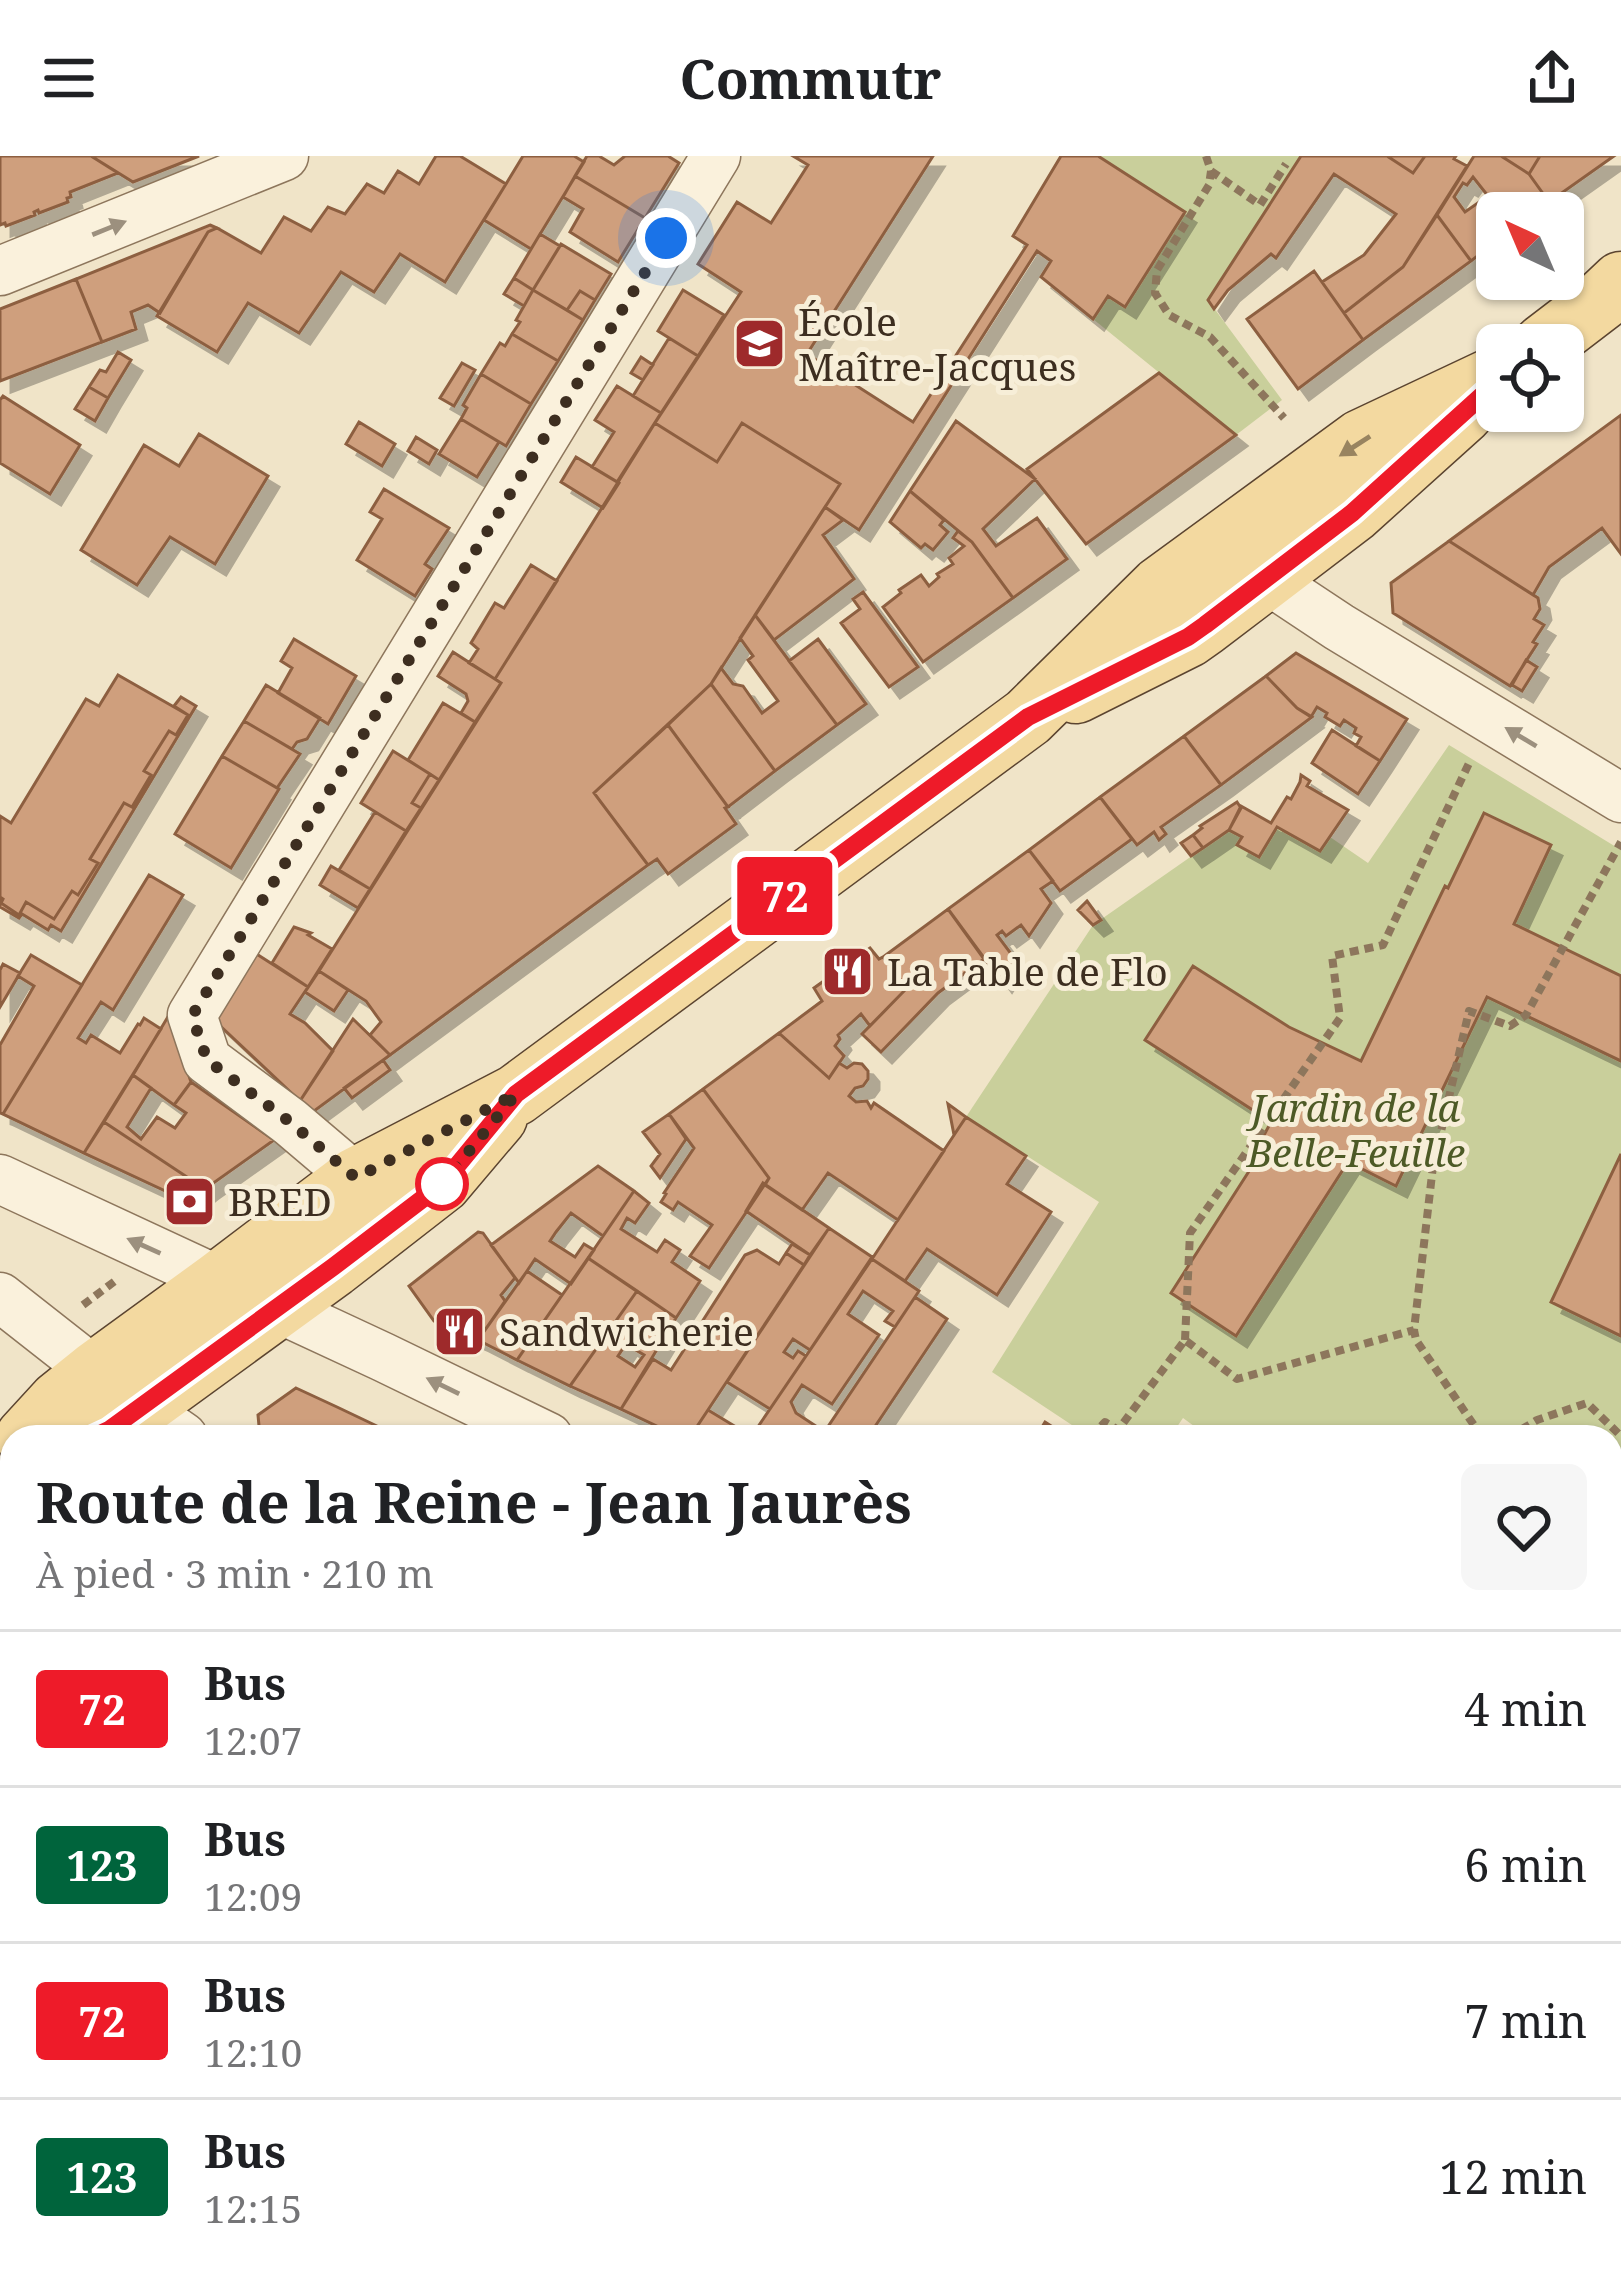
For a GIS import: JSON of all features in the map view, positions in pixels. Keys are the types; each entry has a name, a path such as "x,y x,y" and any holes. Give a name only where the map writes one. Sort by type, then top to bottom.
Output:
{"main road":[{"path":"1572,324 1615,291"},
{"path":"128,1413 220,1281 356,1178 516,1094 1028,717 1160,587 1361,440 1476,388"},
{"path":"1028,717 1188,637 1352,513 1476,398"},
{"path":"37,1425 59,1401 128,1413 442,1184 516,1094"}],"street":[{"path":"0,271 284,156"},
{"path":"356,1178 207,1060 192,1016 716,156"},
{"path":"1216,546 1339,627 1621,798"},
{"path":"0,1179 523,1425"},
{"path":"0,1297 128,1413"}],"path":[{"path":"1206,156 1209,185 1157,270 1156,293 1169,315 1210,337 1284,418"},
{"path":"1211,170 1260,205 1286,164"},
{"path":"1122,1425 1185,1340 1190,1233 1340,1018 1332,956 1383,945 1476,747"},
{"path":"1474,1425 1416,1340 1414,1330 1433,1166 1469,1011 1510,1026 1526,1015 1621,841"},
{"path":"71,1313 126,1274"},
{"path":"1185,1340 1237,1379 1414,1330"},
{"path":"1529,1425 1587,1402 1610,1425"}],"green space":[{"path":"1098,156 1301,156 1208,300 1282,400 1236,435 1093,319 1136,251"},
{"name":"Jardin de la Belle-Feuille","path":"1449,745 1621,850 1621,1425 1193,1425 1183,1418 1178,1425 1072,1425 992,1372 1099,1202 966,1117 1093,925 1229,830 1242,837 1238,845 1259,857 1277,827 1320,851 1330,837 1368,863"}],"building":[{"path":"0,156 91,156 118,173 70,192 68,202 6,226 0,225"},
{"path":"91,156 199,156 133,182"},
{"path":"436,156 460,156 506,184 445,282 400,254 374,292 341,272 299,333 248,303 217,352 157,316 208,232 217,228 261,253 284,217 311,231 328,207 345,214 367,184 384,193 398,171 419,184"},
{"path":"523,156 574,156 584,162 531,249 484,220"},
{"path":"587,156 599,156 614,165 625,156 668,156 679,163 645,218 575,176"},
{"name":"École Maître-Jacques","path":"793,156 933,156 807,354 913,422 1027,245 1013,236 1061,156 1098,156 1185,212 1125,307 1108,296 1093,319 1041,277 1051,261 1037,251 859,530 825,507 840,484 742,423 717,462 655,423 741,292 698,264 737,202 771,223 808,165"},
{"path":"1301,156 1387,156 1413,173 1425,156 1456,156 1467,166 1403,267 1344,313 1322,282 1364,255 1396,214 1334,174 1276,258 1271,254 1228,290 1214,309 1208,300"},
{"path":"1387,156 1425,156 1413,173"},
{"path":"1474,156 1501,156 1529,174 1542,192 1485,192 1473,177 1467,185 1463,183 1454,197 1465,212 1476,204 1476,257 1471,261 1437,215"},
{"path":"1501,156 1540,156 1529,174"},
{"path":"1540,156 1614,156 1563,192 1542,192 1529,174"},
{"path":"575,176 645,218 618,262 570,232 583,209 563,197"},
{"path":"1437,215 1471,261 1363,340 1344,313 1403,267"},
{"path":"210,225 217,228 208,232 160,313 148,305 131,312 136,329 102,342 76,279"},
{"path":"540,234 560,246 533,290 514,278"},
{"path":"561,244 611,274 595,300 580,291 567,310 533,290"},
{"path":"1314,271 1363,340 1298,389 1247,319"},
{"path":"514,278 533,290 524,306 504,294"},
{"path":"76,279 102,342 0,381 0,309"},
{"path":"533,290 583,320 558,361 512,334"},
{"path":"683,290 724,315 698,356 658,331"},
{"path":"580,291 595,300 583,320 567,310"},
{"path":"512,334 558,361 531,404 481,374 500,343 505,346"},
{"path":"669,338 698,356 661,413 633,396"},
{"path":"118,352 131,360 108,398 89,387"},
{"path":"641,357 653,365 643,380 631,373"},
{"path":"462,363 475,370 454,406 440,398"},
{"path":"1159,373 1236,435 1086,544 1027,469"},
{"path":"481,374 531,404 506,446 461,419 467,408 463,405"},
{"path":"617,386 661,413 617,482 592,467 614,432 595,420"},
{"path":"89,387 108,398 95,421 75,409"},
{"path":"3,396 80,445 50,494 0,463"},
{"path":"1621,415 1621,554 1602,528 1549,567 1533,595 1449,541"},
{"path":"461,419 499,442 477,477 439,454"},
{"path":"956,421 1035,479 983,529 996,546 1037,518 1067,559 1013,598 972,542 910,491"},
{"path":"359,422 395,444 382,466 346,444"},
{"path":"655,423 717,462 742,423 840,484 711,684 594,793 648,865 390,1055 370,1035 381,1022 366,1001 319,971 501,683 495,679"},
{"path":"199,434 268,476 215,564 170,537 137,585 81,550 144,445 179,466"},
{"path":"416,437 437,450 429,464 408,451"},
{"path":"576,457 619,483 603,508 561,482"},
{"path":"384,489 449,528 425,564 432,569 415,596 357,560 382,519 370,512"},
{"path":"910,491 944,520 940,525 948,532 933,550 925,544 921,548 890,522"},
{"path":"825,507 843,520 823,535 854,579 774,640 755,615"},
{"path":"958,531 972,542 1013,598 923,662 883,607 921,575 929,586 953,564 949,558 964,546 953,538"},
{"path":"1449,541 1538,598 1540,609 1534,619 1544,625 1510,686 1393,613 1391,583"},
{"path":"531,565 557,581 495,679 469,663 478,649 471,643 495,603 504,608"},
{"path":"863,592 918,667 889,687 841,623 860,609 853,599"},
{"path":"755,615 837,725 775,771 711,684 721,668 733,684 743,686 762,713 778,701 748,660 753,656 740,638"},
{"path":"294,639 356,676 328,724 278,693 292,668 281,661"},
{"path":"818,639 866,704 837,725 789,661"},
{"path":"453,652 501,683 475,722 461,713 468,701 466,694 438,676"},
{"path":"1296,653 1407,719 1380,761 1356,746 1361,737 1354,733 1356,728 1344,720 1340,726 1317,707 1311,717 1266,676"},
{"path":"1526,660 1537,667 1522,691 1512,685"},
{"path":"118,675 188,715 176,735 169,731 144,771 151,775 132,807 124,803 90,859 98,863 78,895 72,891 54,919 26,902 19,915 1,903 0,816 11,823 86,699 99,706"},
{"path":"1266,676 1312,717 1221,785 1184,736"},
{"path":"711,684 775,771 728,807 668,725"},
{"path":"266,685 320,718 307,739 292,749 244,721"},
{"path":"181,697 196,706 61,931 51,925 48,930 0,907 0,897 1,903 19,915 26,902 54,919 72,891 78,895 98,863 90,859 124,803 132,807 151,775 144,771 169,731 176,735 188,715 174,706"},
{"path":"443,703 475,722 439,780 408,760"},
{"path":"244,721 300,754 277,788 222,756"},
{"path":"668,725 736,824 668,874 657,859 648,865 594,793"},
{"path":"1332,730 1380,761 1358,794 1312,763"},
{"path":"1184,736 1221,785 1161,827 1166,834 1159,840 1154,832 1137,845 1100,797"},
{"path":"393,751 430,774 412,803 421,808 406,831 361,803"},
{"path":"222,756 279,789 231,868 175,834"},
{"path":"430,774 439,780 421,808 412,803"},
{"path":"1301,775 1310,781 1307,786 1348,810 1320,851 1277,827 1259,857 1237,845 1242,837 1229,830 1241,806 1271,823 1287,797 1291,799"},
{"path":"1100,797 1132,839 1060,891 1029,850"},
{"path":"1237,802 1241,808 1229,830 1203,848 1193,835"},
{"path":"375,812 406,831 370,889 339,870"},
{"path":"1484,813 1551,845 1514,924 1621,976 1621,1061 1487,997 1396,1186 1348,1162 1236,1336 1171,1293 1260,1154 1255,1152 1271,1122 1145,1040 1193,966 1289,1027 1361,1061"},
{"path":"1193,835 1203,848 1191,856 1181,843"},
{"path":"1029,850 1053,881 1041,889 1051,903 1029,936 1021,925 1006,936 1002,931 997,935 1015,959 1001,981 948,909"},
{"path":"331,866 370,889 358,908 320,885"},
{"path":"149,875 183,895 113,1010 101,1002 78,1038 86,1043 91,1035 120,1053 144,1018 161,1029 84,1153 3,1114"},
{"path":"1087,901 1101,920 1093,925 1078,910"},
{"path":"948,909 984,959 938,993 881,1052 862,1034 907,988 883,957"},
{"path":"294,927 332,949 308,987 272,963"},
{"path":"870,948 907,988 870,1026 861,1014 838,1035 835,1046 844,1056 829,1078 779,1033 822,1001 814,988"},
{"path":"255,953 308,987 290,1014 333,1051 300,1101 215,1021"},
{"path":"31,955 82,985 3,1114 0,1045 34,986 18,976"},
{"path":"3,964 20,973 0,1007 0,970"},
{"path":"319,971 348,990 334,1011 305,992"},
{"path":"169,1015 191,1082 174,1105 133,1075"},
{"path":"353,1019 390,1055 310,1114 300,1101"},
{"path":"779,1033 829,1078 839,1063 847,1068 862,1064 868,1079 849,1096 856,1102 867,1101 871,1108 874,1103 944,1151 898,1220 828,1173 802,1210 765,1185 769,1178 703,1089"},
{"path":"383,1060 390,1070 352,1098 344,1088"},
{"path":"133,1075 151,1088 127,1127 141,1139 157,1117 175,1128 186,1113 174,1105 191,1082 274,1140 205,1189 104,1122"},
{"path":"703,1089 769,1178 709,1268 690,1256 712,1225 678,1202 673,1210 661,1202 694,1148 669,1114"},
{"path":"948,1104 966,1117 954,1135"},
{"path":"669,1114 686,1139 660,1178 651,1166 660,1154 643,1132"},
{"path":"966,1117 1026,1156 1007,1184 1051,1212 997,1295 927,1249 905,1281 872,1259"},
{"path":"104,1122 205,1189 189,1202 84,1153"},
{"path":"1621,1154 1621,1336 1551,1302"},
{"path":"598,1166 634,1191 603,1236 571,1213 556,1232 550,1241 575,1257 584,1244 594,1250 571,1284 535,1259 519,1283 491,1245"},
{"path":"763,1183 829,1228 810,1255 746,1211"},
{"path":"634,1191 649,1203 635,1223 627,1218 621,1229 657,1252 665,1240 680,1250 672,1262 700,1281 676,1318 588,1258"},
{"path":"829,1228 872,1257 810,1350 793,1339 784,1352 793,1358 798,1351 806,1356 770,1409 727,1382"},
{"path":"478,1232 515,1278 478,1340 434,1321 409,1286"},
{"path":"792,1244 810,1255 804,1265 786,1253"},
{"path":"757,1250 779,1264 786,1253 804,1265 698,1425 655,1425 621,1409 653,1359 671,1370 745,1255"},
{"path":"588,1258 637,1291 570,1386 517,1360"},
{"path":"872,1259 919,1291 895,1327 885,1321 893,1311 863,1291 848,1314 879,1335 832,1404 802,1385 791,1402 796,1413 814,1425 759,1425"},
{"path":"527,1271 562,1295 517,1360 478,1340"},
{"path":"637,1291 676,1318 621,1409 570,1386","holes":["626,1344 644,1355 635,1367 618,1356"]},
{"path":"915,1297 947,1319 876,1425 829,1425"},
{"path":"296,1388 375,1425 259,1425 258,1415"},
{"path":"708,1410 733,1425 698,1425"}],"bus line":[{"name":"72","path":"116,1425 442,1184 516,1094 1028,717 1205,625 1352,513 1476,401"}],"place":[{"name":"École Maître-Jacques","path":"759,344"},
{"name":"La Table de Flo","path":"848,972"},
{"name":"BRED","path":"189,1202"},
{"name":"Sandwicherie","path":"460,1332"}],"route":[{"path":"442,1184 516,1094 356,1178 207,1060 192,1016 666,238"}]}
